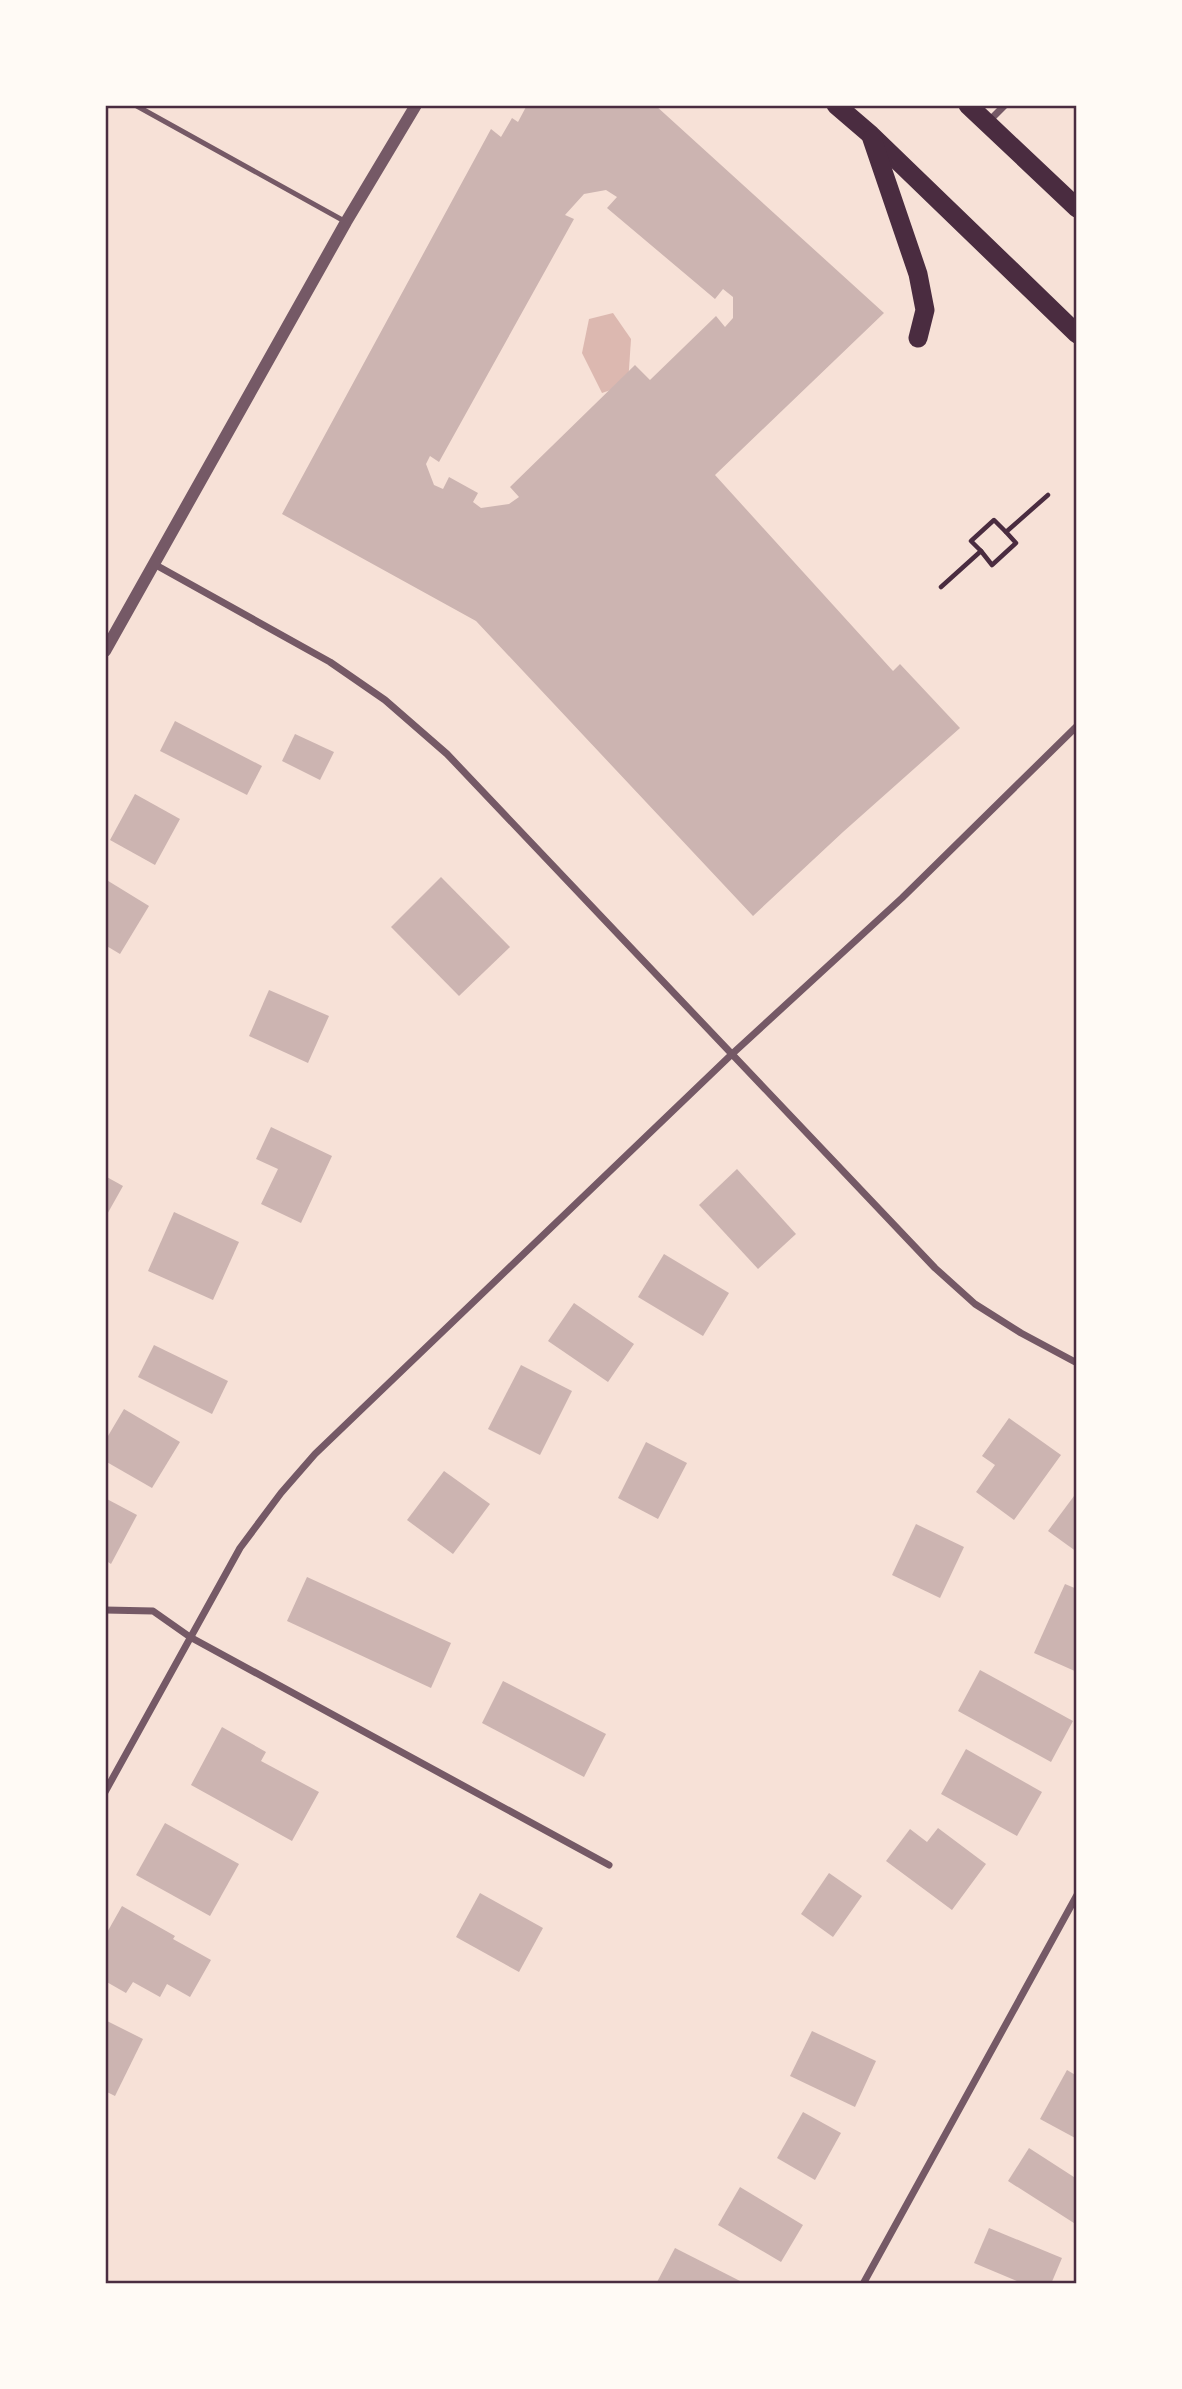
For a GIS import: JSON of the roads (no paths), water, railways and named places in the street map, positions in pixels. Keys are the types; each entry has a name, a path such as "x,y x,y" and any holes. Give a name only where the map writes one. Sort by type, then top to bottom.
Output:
{"highway":[{"path":"836,105 871,135 1077,334"},
{"path":"968,105 1077,208"},
{"path":"871,135 918,274 925,310 918,338"}],"street":[{"path":"105,651 346,222 416,105"},
{"path":"988,123 1005,105"},
{"path":"153,564 330,662 385,699 447,754 935,1268 975,1304 1077,1363"},
{"path":"105,1792 240,1548 314,1454 732,1055 902,898 1077,726"},
{"path":"105,1610 153,1611 190,1637 609,1865"},
{"path":"863,2284 1077,1895"}],"lane":[{"path":"135,105 346,222"}]}
